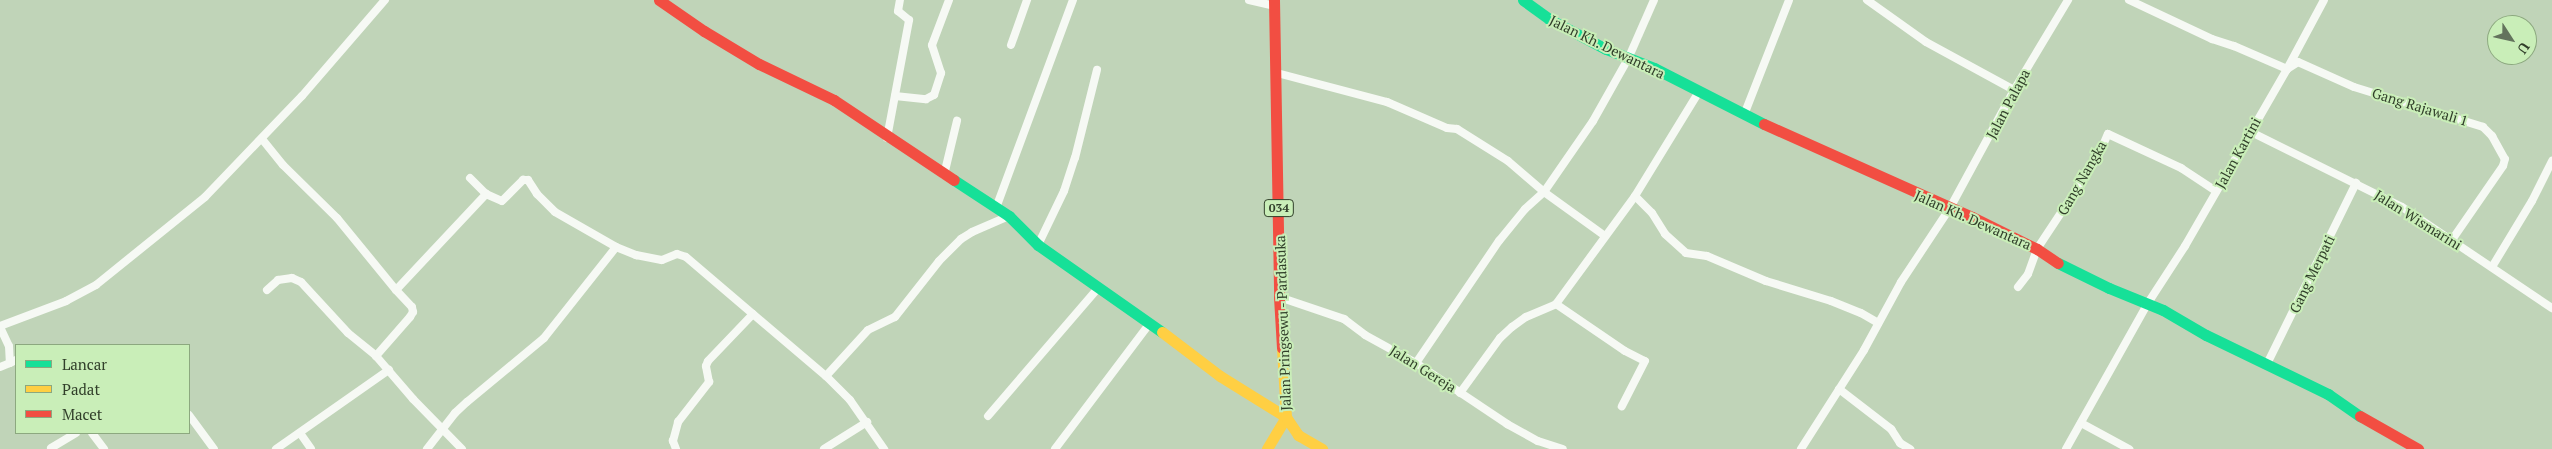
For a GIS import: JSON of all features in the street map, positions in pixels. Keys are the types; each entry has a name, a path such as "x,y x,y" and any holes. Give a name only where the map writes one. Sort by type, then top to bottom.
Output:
{"street":[{"path":"0,367 13,361 0,326 66,301 96,285 206,197 262,139 385,0"},
{"path":"659,0 704,31 759,64 834,100 887,138 1009,216 1038,245 1150,323 1220,376 1286,417 1267,449"},
{"path":"887,138 909,20 898,10 900,0"},
{"path":"895,96 926,99 934,95 941,74 932,45 949,0"},
{"path":"1011,44 1027,0"},
{"path":"996,208 1073,0"},
{"path":"1249,0 1274,3"},
{"name":"Jalan Kh. Dewantara","path":"1523,0 1567,29 1628,59 1654,68 1698,93 2037,249 2052,260 2109,288 2148,303 2328,394 2367,420 2418,449"},
{"path":"1416,363 1499,241 1525,209 1544,192 1593,121 1628,59 1654,0"},
{"path":"1744,115 1789,0"},
{"path":"1867,0 1926,42 2014,90"},
{"name":"Jalan Palapa","path":"1800,449 1839,389 1901,282 1950,208 2014,90 2068,0"},
{"path":"2130,0 2212,39 2234,46 2287,69"},
{"name":"Jalan Kartini","path":"2066,449 2148,303 2216,192 2249,131 2287,69 2324,0"},
{"name":"Jalan Pringsewu - Pardasuka","path":"1274,3 1279,297 1286,417 1298,434 1322,449"},
{"name":"Gang Rajawali 1","path":"2287,69 2298,62 2354,87 2470,122 2483,127 2492,136 2505,159 2503,166 2452,240"},
{"path":"1038,245 1064,191 1075,158 1097,70"},
{"path":"1276,73 1387,102 1447,128 1457,129 1508,161 1544,192 1605,236"},
{"path":"1460,393 1500,338 1526,318 1556,304 1635,196 1698,93"},
{"path":"944,175 957,121"},
{"name":"Jalan Wismarini","path":"2249,131 2402,207 2552,308"},
{"name":"Gang Nangka","path":"2037,249 2078,190 2098,156 2108,134 2181,168 2216,192"},
{"path":"262,139 283,165 337,218 412,307 413,312 376,356"},
{"path":"2492,267 2532,201 2552,161"},
{"path":"470,178 486,194 502,201 523,180 528,180 555,212 616,247 636,255 662,260 677,254 686,257 826,376 850,400 884,449"},
{"name":"Gang Merpati","path":"2267,364 2356,183"},
{"path":"396,290 486,194"},
{"path":"1635,196 1652,213 1665,234 1686,252 1700,257 1707,256 1766,281 1831,301 1861,313 1878,323"},
{"path":"826,376 868,330 895,317 939,261 961,239 972,232 1009,216"},
{"path":"427,449 455,413 487,383 544,338 616,247"},
{"path":"2018,287 2028,274 2037,249"},
{"path":"267,290 278,280 292,278 301,282 348,334 376,356 462,449"},
{"path":"988,416 1098,288"},
{"name":"Jalan Gereja","path":"1279,297 1344,319 1365,335 1416,363 1474,404 1538,441 1563,449"},
{"path":"1556,304 1625,351 1645,360 1622,406"},
{"path":"676,449 673,441 678,422 709,382 706,366 708,361 753,314"},
{"path":"1055,449 1150,323"},
{"path":"276,449 389,370"},
{"path":"1839,389 1891,429 1900,443 1910,449"},
{"path":"190,416 214,449"},
{"path":"824,449 866,422"},
{"path":"2081,423 2129,449"},
{"path":"300,433 311,449"},
{"path":"51,448 74,434"},
{"path":"93,434 104,449"}],"traffic: fast":[{"path":"1523,0 1549,19 1606,49 1654,68 1764,124"},
{"path":"954,180 1009,216 1038,245 1162,332"},
{"path":"2058,263 2109,288 2163,310 2206,335 2328,394 2360,416"}],"traffic: slow":[{"path":"1162,332 1220,376 1286,417 1267,449"},
{"path":"1282,348 1286,417 1298,435 1322,449"}],"traffic: jam":[{"path":"659,0 704,31 759,64 834,100 954,180"},
{"path":"1274,0 1279,297 1282,348"},
{"path":"1764,124 1972,217 2037,249 2058,263"},
{"path":"2360,416 2418,449"}]}
